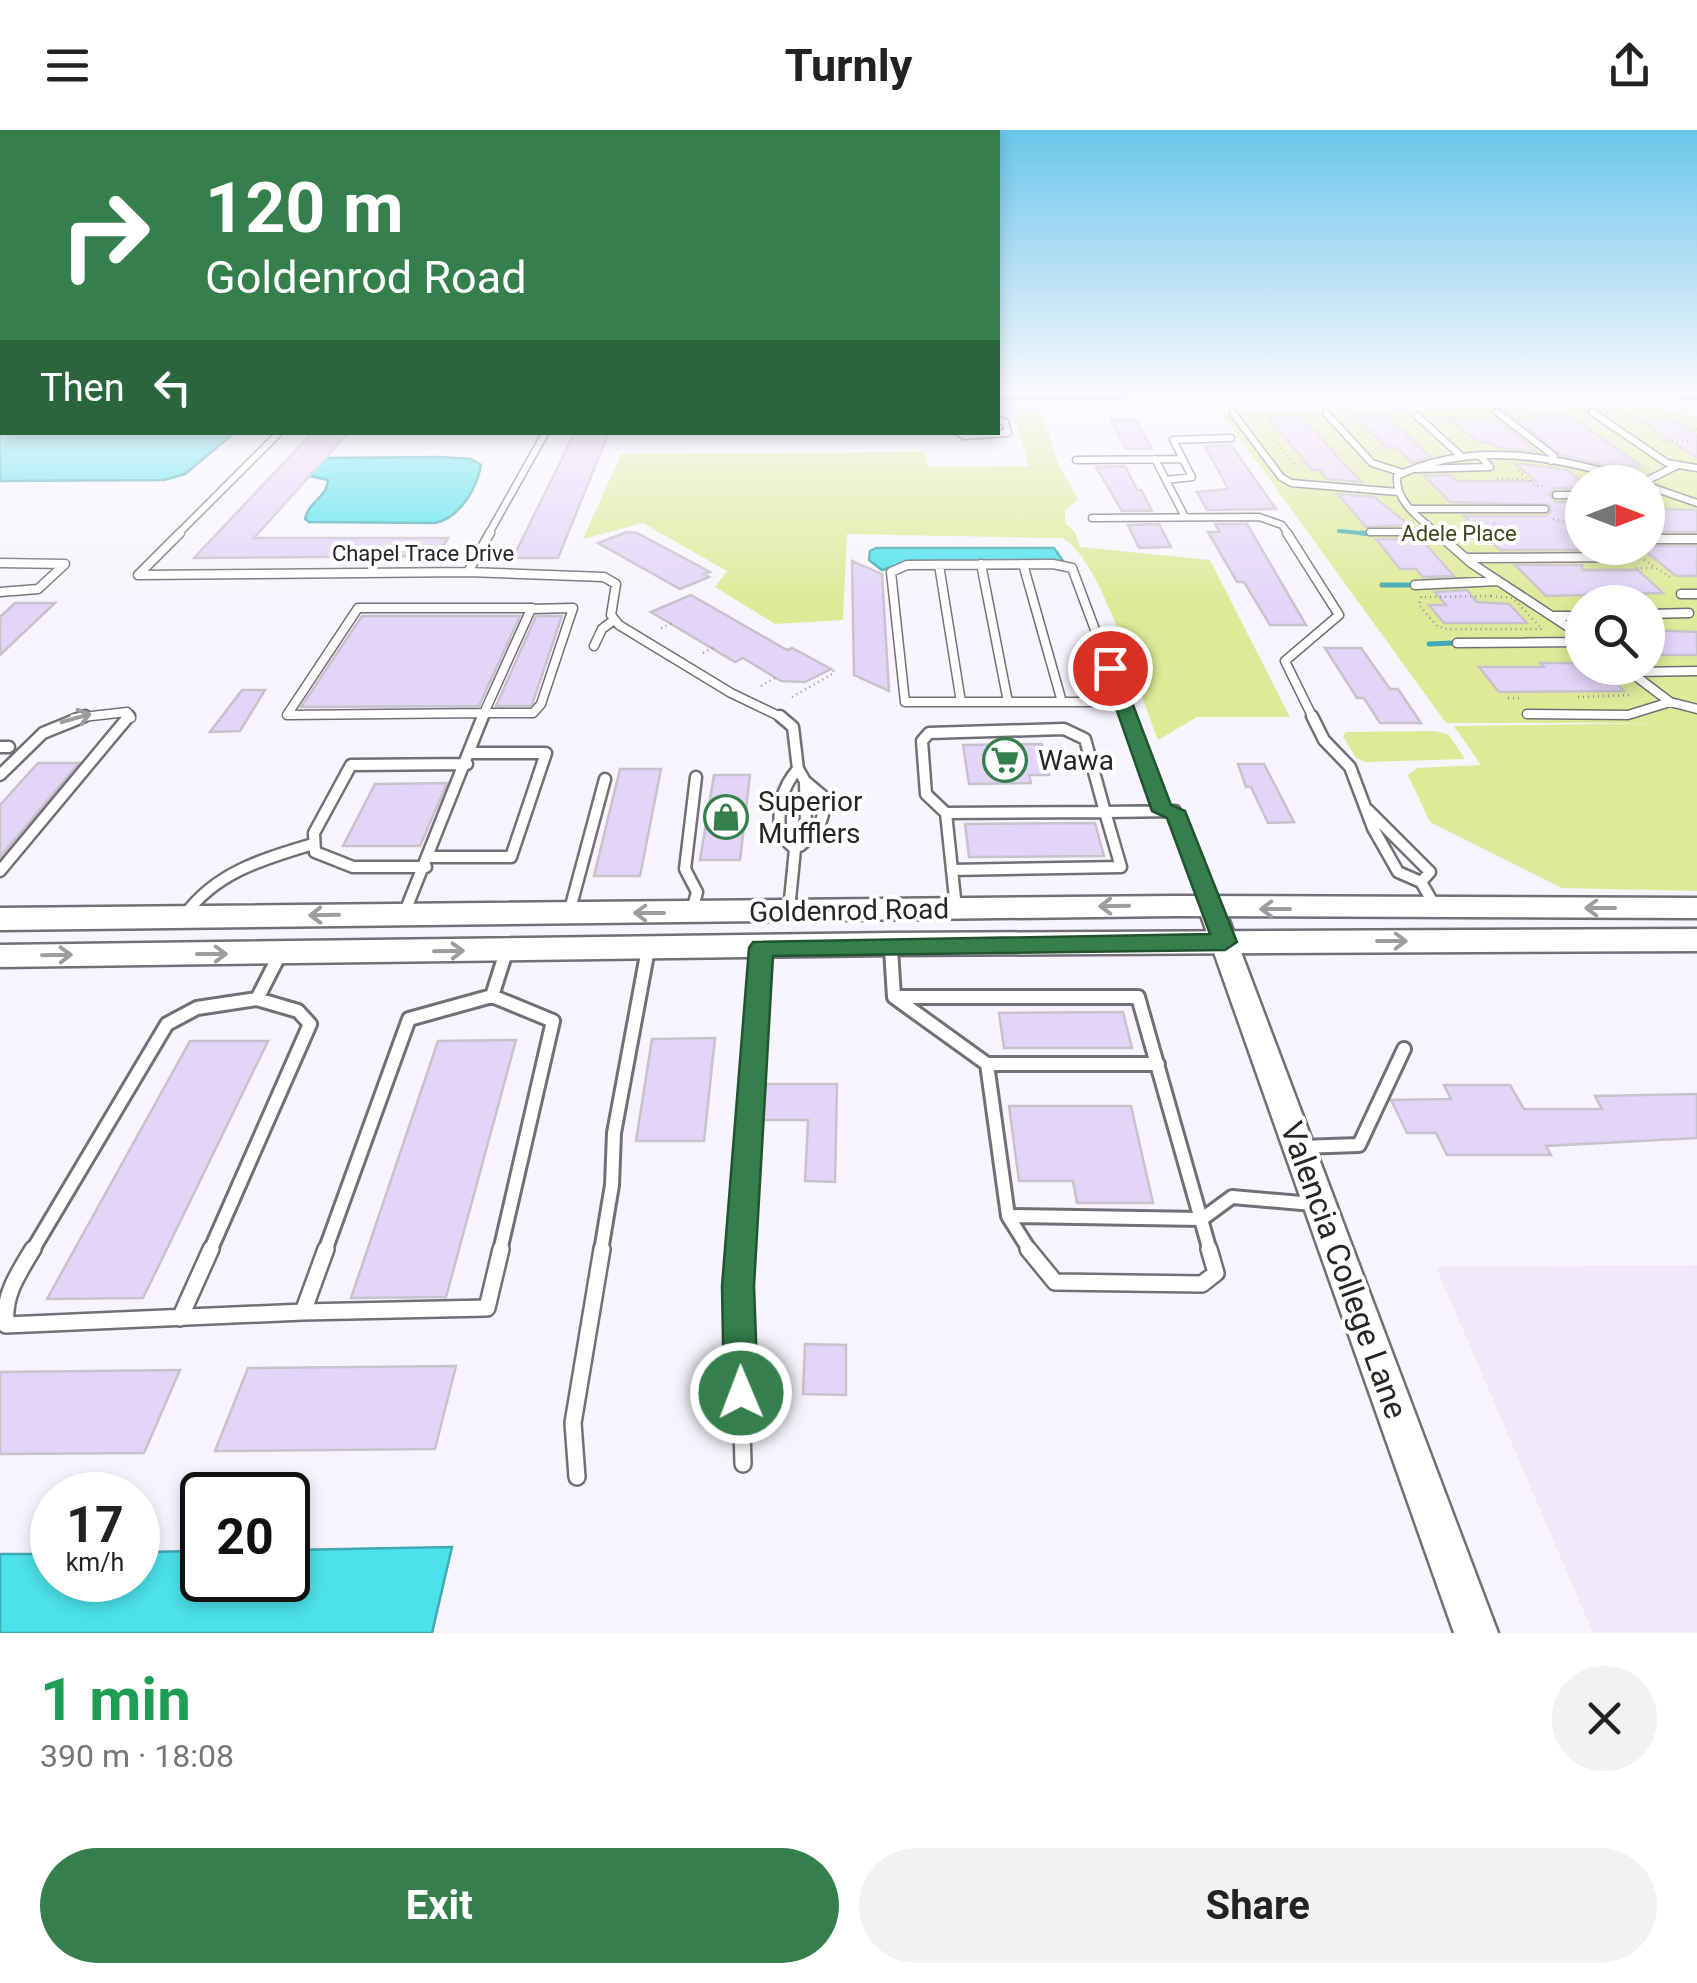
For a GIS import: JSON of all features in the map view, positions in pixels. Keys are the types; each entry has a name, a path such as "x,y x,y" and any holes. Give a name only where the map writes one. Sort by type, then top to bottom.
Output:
{"main road":[{"name":"Goldenrod Road","path":"0,919 956,908 1697,908"},
{"path":"316,952 374,934 404,914"},
{"name":"Goldenrod Road","path":"0,956 892,944 1697,940"}],"street":[{"name":"Valencia College Lane","path":"1211,908 1476,1633"}],"lane":[{"name":"Chapel Trace Drive","path":"250,462 138,575 468,572 604,576 616,584 614,620"},
{"path":"468,572 529,462"},
{"path":"1157,462 1185,518"},
{"path":"1166,480 1192,477 1183,462"},
{"path":"1270,462 1291,483 1398,492"},
{"path":"1370,462 1430,471 1490,468 1485,462"},
{"path":"1431,462 1398,476 1398,492 1408,509 1465,558 1565,625"},
{"path":"1670,462 1697,468"},
{"path":"1665,472 1676,466"},
{"path":"1665,492 1697,504"},
{"path":"1556,495 1565,495"},
{"path":"1408,509 1545,509"},
{"path":"1092,518 1274,520 1282,524 1339,615 1285,662 1324,740 1350,766 1398,872 1421,882 1437,909"},
{"path":"1370,532 1435,532"},
{"path":"1665,539 1697,539"},
{"path":"1465,558 1565,557"},
{"path":"0,563 65,564 38,589 0,592"},
{"path":"1124,702 905,702 891,572 907,565 939,564 1072,568 1124,702 1163,811"},
{"path":"939,564 961,702"},
{"path":"980,564 1008,702"},
{"path":"1024,564 1062,702"},
{"path":"1415,585 1499,581"},
{"path":"1681,594 1697,594"},
{"path":"358,608 532,608 573,608 541,704 527,715 287,716 358,608"},
{"path":"404,914 468,758 472,736 532,608"},
{"path":"1665,614 1688,613"},
{"path":"1554,616 1565,616"},
{"path":"594,646 602,629 614,620 719,686 786,720 797,738 798,769 805,781 824,796 825,814 819,830 795,850"},
{"path":"1457,643 1565,640"},
{"path":"1665,671 1697,671"},
{"path":"1648,685 1670,702 1697,710"},
{"path":"1527,714 1628,715 1656,710 1670,702"},
{"path":"0,775 39,734 75,714 127,712 131,718 0,871"},
{"path":"952,870 1121,867 1086,739 1064,729 944,730 929,733 922,741 926,794 946,813 952,870 956,908"},
{"path":"546,753 511,857 353,867 322,857 313,844 314,832 351,765 546,753"},
{"path":"795,850 780,836 779,820 781,792 798,769"},
{"path":"692,912 697,892 685,869 685,855 696,777"},
{"path":"568,913 605,779"},
{"path":"789,910 795,850 806,827 805,781"},
{"path":"1368,809 1430,872 1421,882"},
{"path":"946,813 1175,811 1211,908"},
{"path":"183,917 196,896 219,880 245,866 313,844"},
{"path":"892,944 894,997"},
{"path":"743,1464 738,1286 762,948"},
{"path":"578,1478 573,1423 612,1185 614,1133 648,949"},
{"path":"492,996 506,951"},
{"path":"258,999 280,953"},
{"path":"180,1318 310,1024 298,1011 258,999 204,1006 176,1016 167,1024 10,1288 4,1308 6,1325 488,1308 554,1021 492,996 409,1020 303,1312"},
{"path":"894,997 1138,996 1214,1263 1211,1280 1202,1284 1055,1282 1040,1267 1008,1216 987,1064"},
{"path":"894,997 987,1064 1158,1064"},
{"path":"1300,1146 1359,1146 1404,1049"},
{"path":"1008,1216 1202,1218 1232,1197 1320,1204"}],"path":[{"path":"1293,462 1296,466"},
{"path":"1490,520 1519,547"},
{"path":"1652,565 1680,583"},
{"path":"1491,596 1514,598 1542,628 1448,629 1436,626 1419,605 1421,598 1491,596"},
{"path":"661,628 672,623"},
{"path":"703,653 714,648"},
{"path":"792,697 822,682 834,673 833,668"},
{"path":"761,686 775,678"},
{"path":"814,678 822,682"}],"shaded area":[{"path":"1697,1265 1697,1633 1593,1633 1436,1267"}],"green space":[{"path":"617,462 1029,466 1028,462 1058,462 1078,499 1065,510 1065,523 1075,532 1080,547 1210,560 1290,717 1197,717 1158,740 1105,600 1078,551 1063,538 847,534 843,620 775,624 715,587 727,571 643,523 583,539"},
{"name":"Adele Place","path":"1257,462 1697,462 1697,891 1562,888 1430,822 1408,775 1417,768 1481,765 1454,726 1664,723 1446,723"},
{"path":"1436,731 1449,735 1465,759 1366,762 1356,758 1343,736 1346,732"}],"water":[{"path":"0,462 199,462 185,474 164,480 0,481"},
{"path":"309,462 481,465 466,501 452,515 435,523 309,522 305,519 307,513 328,480 291,472"},
{"path":"1054,548 1063,561 911,561 882,570 869,560 870,551"},
{"path":"452,1547 432,1633 0,1633 0,1554 30,1554 30,1602 160,1602 160,1552 180,1551 180,1602 310,1602 310,1550"}],"building":[{"path":"284,462 322,462 254,538 448,538 438,556 194,558"},
{"path":"560,462 597,462 558,558 513,558"},
{"path":"1214,462 1243,462 1276,509 1207,510 1197,492 1228,489"},
{"path":"1305,462 1343,462 1361,482 1326,479 1320,470 1312,470"},
{"path":"1591,462 1635,462 1640,465"},
{"path":"1514,463 1565,470 1565,488 1555,488 1549,494 1555,502 1565,502 1565,550 1500,550 1464,516 1546,516 1551,512 1550,505 1450,502 1424,476 1450,475 1457,481 1536,481"},
{"path":"1125,466 1152,511 1122,511 1096,467"},
{"path":"1338,494 1374,497 1409,525 1366,527"},
{"path":"1665,509 1697,510 1697,532 1665,532"},
{"path":"1159,524 1171,547 1139,548 1128,525"},
{"path":"1215,524 1247,524 1306,625 1270,625 1244,582 1237,582 1208,532 1220,532"},
{"path":"627,532 637,533 710,572 704,574 709,577 680,589 598,543"},
{"path":"1376,539 1421,539 1454,576 1423,577 1416,569 1400,569"},
{"path":"1665,546 1697,546 1697,576 1676,576 1663,565"},
{"path":"852,561 882,574 889,691 854,675"},
{"path":"1515,565 1638,570 1654,585 1565,585 1565,596 1546,596"},
{"path":"1467,590 1477,602 1509,604 1527,623 1444,623 1429,605 1446,605 1435,592"},
{"path":"691,595 787,650 792,648 831,669 805,682 781,681 743,658 735,662 651,612"},
{"path":"15,603 55,603 0,655 0,617"},
{"path":"362,616 520,616 479,706 301,707"},
{"path":"536,616 562,616 533,702 530,706 496,706"},
{"path":"1665,631 1697,632 1697,655 1665,655"},
{"path":"1325,648 1361,648 1390,689 1398,689 1421,723 1380,723 1364,698 1357,698"},
{"path":"1540,663 1565,663 1565,685 1618,685 1624,691 1499,692 1479,667 1544,667"},
{"path":"242,690 265,690 240,731 210,732"},
{"name":"Wawa","path":"1042,744 1049,775 1029,775 1031,783 969,784 963,745"},
{"path":"38,763 79,763 0,857 0,805"},
{"path":"1238,764 1264,764 1294,822 1268,823 1251,787 1246,787"},
{"path":"620,769 661,769 640,876 594,876"},
{"name":"Superior Mufflers","path":"714,775 750,775 740,860 700,860"},
{"path":"447,783 420,846 343,846 375,784"},
{"name":"Wawa","path":"1095,823 1104,856 969,857 965,824"},
{"path":"1123,1012 1132,1048 1004,1048 999,1013"},
{"path":"715,1038 704,1141 636,1141 652,1039"},
{"path":"516,1040 446,1297 351,1298 438,1041"},
{"path":"190,1041 268,1041 143,1298 47,1299"},
{"path":"766,1084 837,1084 835,1182 805,1181 808,1120 763,1120"},
{"path":"1444,1085 1510,1085 1524,1109 1602,1109 1595,1096 1697,1094 1697,1138 1546,1146 1551,1155 1447,1155 1436,1133 1407,1133 1391,1100 1451,1099"},
{"path":"1009,1106 1131,1106 1153,1203 1077,1203 1073,1181 1019,1181"},
{"path":"805,1344 846,1345 846,1395 803,1394"},
{"path":"456,1366 435,1449 215,1451 248,1368"},
{"path":"180,1370 144,1453 0,1454 0,1372"}],"waterway":[{"path":"1339,531 1372,534"},
{"path":"1382,585 1410,585"},
{"path":"1429,644 1453,643"}],"place":[{"name":"Wawa","path":"1005,760"},
{"name":"Superior Mufflers","path":"726,817"}],"route":[{"path":"741,1393 738,1286 762,948 1225,942 1175,811 1163,811 1110,668"}]}
